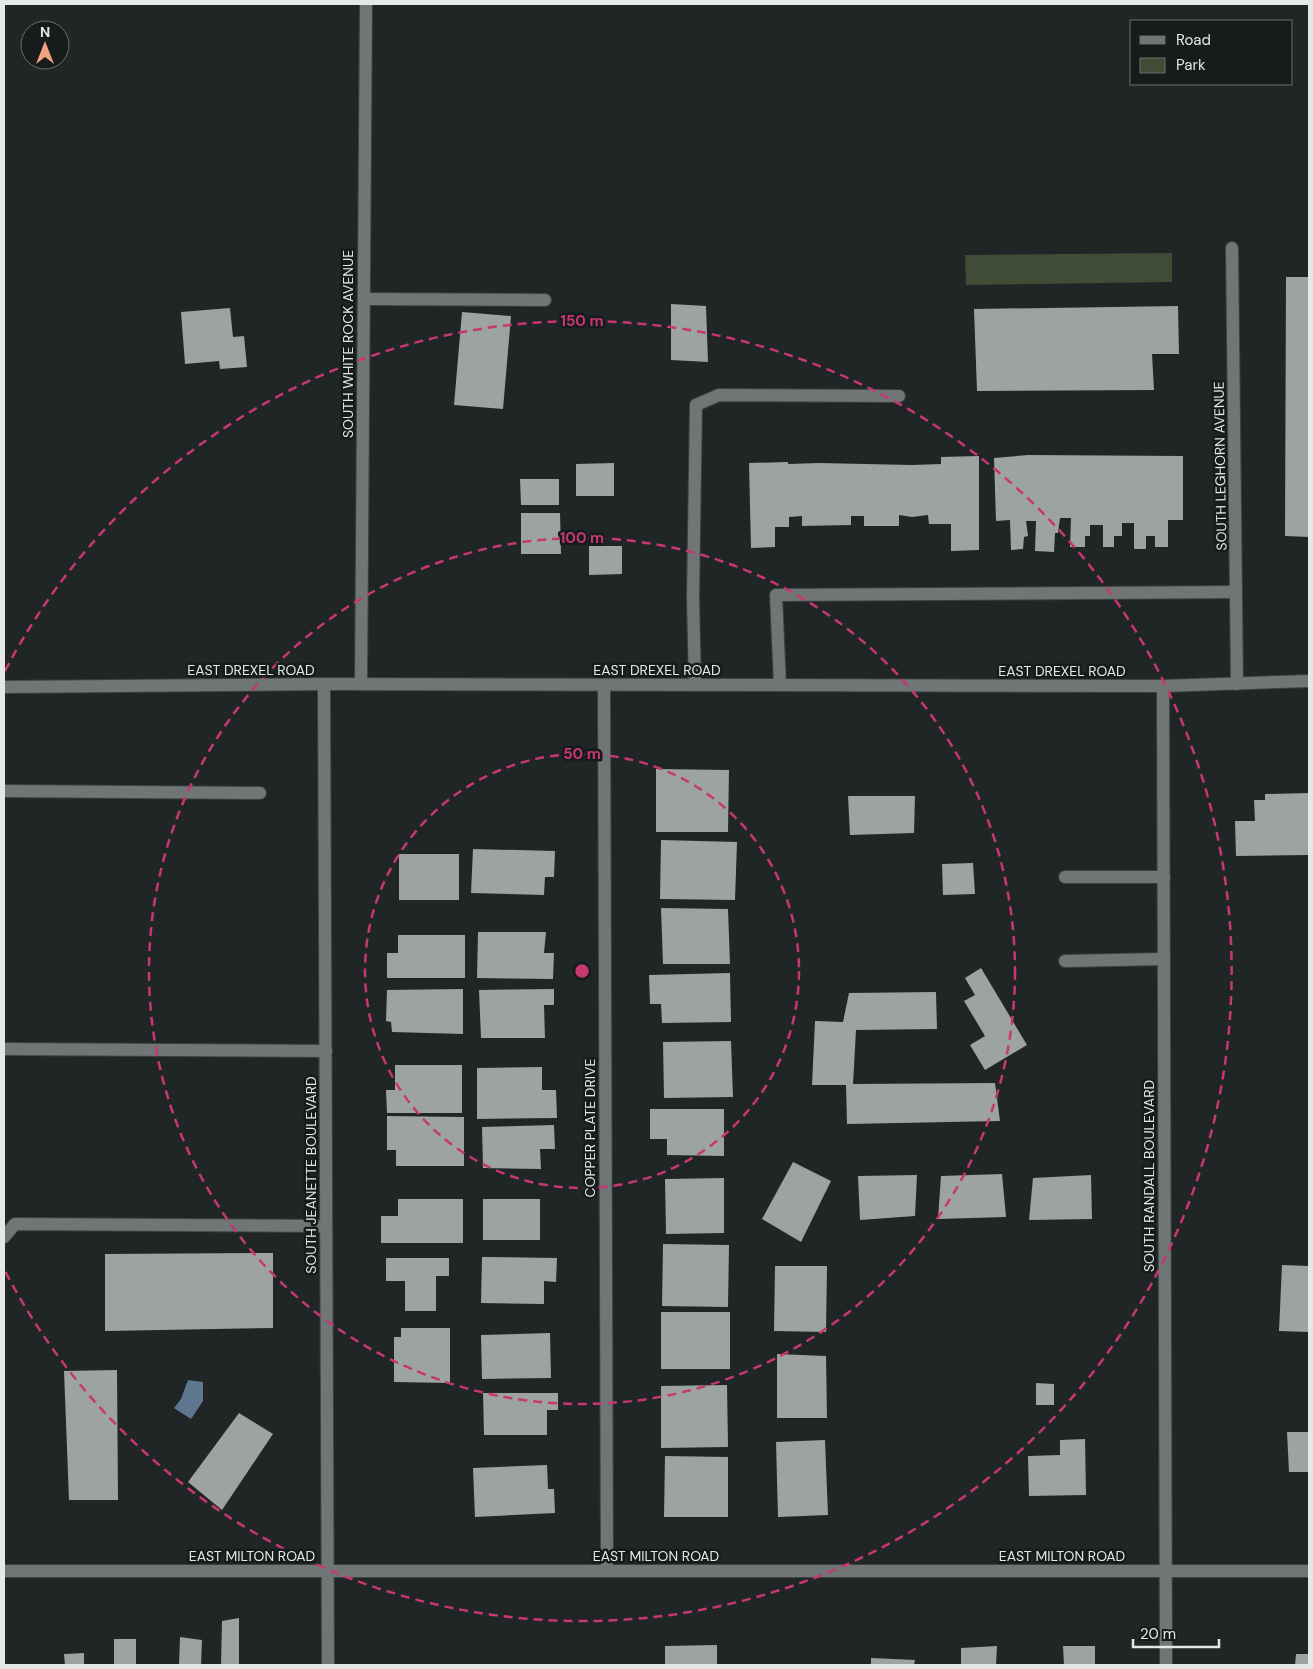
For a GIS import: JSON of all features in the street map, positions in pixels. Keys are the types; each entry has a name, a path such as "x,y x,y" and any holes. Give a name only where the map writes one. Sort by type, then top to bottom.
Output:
{"street":[{"name":"SOUTH WHITE ROCK AVENUE","path":"360,684 366,4"},
{"name":"SOUTH LEGHORN AVENUE","path":"1232,248 1237,684"},
{"path":"364,299 545,300"},
{"path":"695,685 692,598 696,405 719,395 899,396"},
{"path":"780,685 776,595 1236,592"},
{"name":"EAST DREXEL ROAD","path":"4,687 324,684 1163,686 1309,682"},
{"name":"SOUTH JEANETTE BOULEVARD","path":"324,684 328,1665"},
{"name":"COPPER PLATE DRIVE","path":"604,685 607,1571"},
{"name":"SOUTH RANDALL BOULEVARD","path":"1163,686 1166,1665"},
{"path":"4,791 260,793"},
{"path":"1065,877 1164,877"},
{"path":"1064,962 1164,959"},
{"path":"4,1049 326,1051"},
{"path":"4,1237 15,1224 326,1226"},
{"name":"EAST MILTON ROAD","path":"4,1571 1309,1571"}],"green space":[{"path":"1172,253 1172,282 966,285 965,255"}],"water":[{"path":"188,1380 203,1382 203,1401 191,1419 174,1408 181,1399"}],"building":[{"path":"1286,277 1309,277 1309,537 1285,536"},
{"path":"671,304 706,306 708,362 671,360"},
{"path":"1178,306 1179,354 1152,354 1154,390 977,391 974,309"},
{"path":"230,308 233,337 244,336 247,367 220,369 219,361 185,364 181,312"},
{"path":"462,312 511,316 503,409 454,405"},
{"path":"1028,455 1183,456 1183,520 1168,520 1168,547 1155,547 1155,536 1146,536 1146,549 1134,549 1134,523 1122,523 1122,536 1114,536 1114,547 1103,547 1103,525 1090,525 1090,536 1085,536 1085,547 1070,547 1071,518 1060,518 1058,533 1055,533 1054,552 1035,551 1036,521 1026,521 1028,536 1024,537 1023,549 1011,550 1010,520 996,521 994,458"},
{"path":"979,456 979,550 951,551 951,524 929,524 928,515 912,517 899,515 899,526 864,526 864,516 851,516 851,525 802,526 802,516 789,517 789,527 775,527 775,547 751,548 749,463 912,465 941,464 941,457"},
{"path":"614,463 614,496 576,496 576,464"},
{"path":"520,479 559,479 559,505 521,505"},
{"path":"521,513 560,513 561,554 521,554"},
{"path":"589,546 622,546 622,574 589,575"},
{"path":"656,769 729,770 728,832 656,832"},
{"path":"1309,793 1308,855 1236,856 1235,821 1255,821 1254,800 1265,800 1265,794"},
{"path":"848,796 915,796 914,833 850,835"},
{"path":"661,840 737,842 735,900 660,899"},
{"path":"473,849 555,851 554,877 545,877 544,895 471,893"},
{"path":"399,854 459,854 459,900 399,900"},
{"path":"973,863 975,894 943,895 942,864"},
{"path":"661,908 728,909 730,964 663,964"},
{"path":"478,932 546,932 544,953 554,953 553,979 477,978"},
{"path":"398,935 465,935 465,978 387,978 387,953 398,953"},
{"path":"981,968 1027,1045 985,1070 970,1045 985,1036 964,1001 975,995 965,978"},
{"path":"730,973 731,1022 662,1023 661,1004 650,1004 649,975"},
{"path":"463,989 463,1034 392,1032 391,1022 386,1021 387,990"},
{"path":"554,989 554,1005 544,1005 545,1038 481,1038 479,990"},
{"path":"936,992 937,1029 856,1030 853,1084 995,1083 1000,1121 847,1124 846,1085 812,1085 815,1021 843,1022 849,993"},
{"path":"731,1041 733,1097 664,1098 663,1042"},
{"path":"395,1065 462,1065 462,1113 387,1113 386,1090 395,1090"},
{"path":"542,1067 542,1090 556,1090 557,1118 477,1119 477,1068"},
{"path":"650,1109 724,1109 724,1156 667,1155 667,1139 650,1139"},
{"path":"387,1116 464,1117 464,1166 396,1166 396,1150 387,1150"},
{"path":"554,1125 555,1149 540,1149 541,1169 483,1168 482,1127"},
{"path":"793,1162 831,1181 801,1242 762,1219"},
{"path":"1002,1174 1006,1217 938,1219 941,1176"},
{"path":"917,1175 915,1216 860,1220 858,1176"},
{"path":"1091,1175 1092,1219 1029,1220 1033,1178"},
{"path":"724,1178 724,1233 666,1234 665,1179"},
{"path":"398,1199 463,1199 463,1243 381,1243 381,1216 398,1216"},
{"path":"483,1199 540,1199 540,1240 483,1240"},
{"path":"663,1244 729,1245 728,1307 662,1306"},
{"path":"273,1253 273,1328 105,1331 105,1254"},
{"path":"482,1257 557,1258 556,1282 544,1281 544,1304 481,1303"},
{"path":"386,1258 449,1258 449,1276 436,1276 436,1311 405,1311 405,1281 386,1281"},
{"path":"1282,1265 1309,1266 1309,1332 1279,1331"},
{"path":"775,1266 827,1266 826,1332 774,1331"},
{"path":"661,1312 730,1312 730,1369 661,1369"},
{"path":"401,1328 450,1328 450,1383 394,1382 394,1337 401,1337"},
{"path":"550,1333 551,1378 482,1379 481,1335"},
{"path":"777,1354 826,1356 827,1418 777,1418"},
{"path":"117,1370 118,1500 69,1500 64,1371"},
{"path":"1036,1383 1054,1384 1054,1405 1036,1405"},
{"path":"727,1385 728,1447 661,1448 661,1386"},
{"path":"483,1393 558,1393 558,1410 547,1410 547,1435 484,1435"},
{"path":"239,1413 273,1434 222,1510 188,1482"},
{"path":"1287,1432 1309,1432 1309,1472 1289,1472"},
{"path":"1085,1439 1086,1495 1029,1496 1028,1456 1060,1455 1060,1440"},
{"path":"825,1440 828,1515 778,1517 776,1442"},
{"path":"665,1456 728,1457 728,1517 664,1517"},
{"path":"547,1465 548,1489 554,1489 555,1513 475,1517 473,1468"},
{"path":"239,1618 239,1665 221,1665 222,1621"},
{"path":"180,1637 202,1640 201,1665 179,1665"},
{"path":"114,1639 136,1639 136,1665 114,1665"},
{"path":"717,1645 717,1665 665,1665 665,1646"},
{"path":"997,1646 996,1665 961,1665 961,1648"},
{"path":"1063,1646 1095,1646 1095,1665 1064,1665"},
{"path":"84,1653 84,1665 65,1665 64,1654"},
{"path":"1296,1654 1309,1654 1309,1665 1295,1665"},
{"path":"871,1658 915,1660 914,1665 871,1665"}]}
